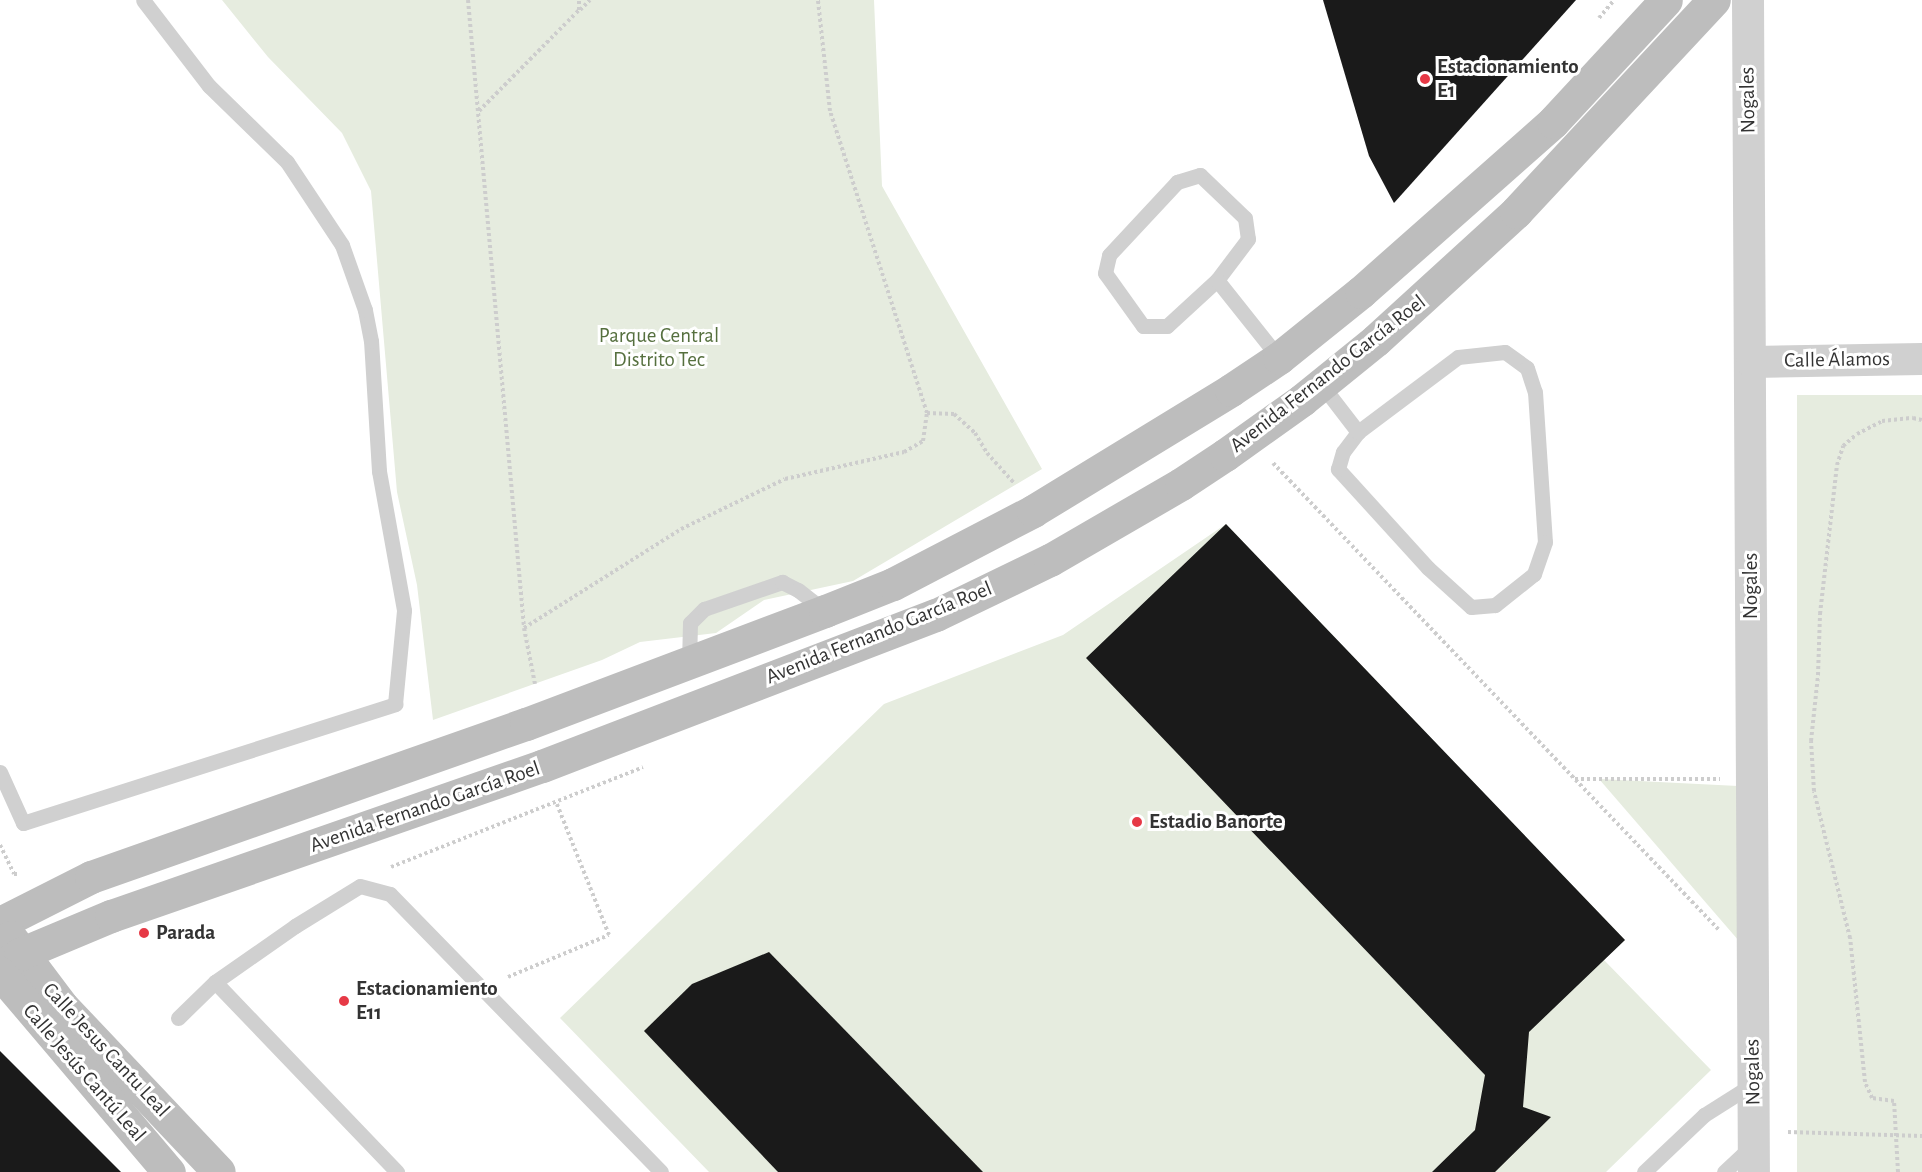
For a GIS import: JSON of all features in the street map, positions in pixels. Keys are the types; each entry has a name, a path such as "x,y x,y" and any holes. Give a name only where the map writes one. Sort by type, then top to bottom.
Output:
{"street":[{"name":"Avenida Fernando García Roel","path":"0,922 91,877 526,724 825,611 892,584 1033,511 1164,432 1279,358 1451,215 1553,122 1666,0"},
{"name":"Avenida Fernando García Roel","path":"7,964 111,916 542,766 936,615 1050,560 1181,484 1249,438 1321,384 1447,278 1516,212 1714,0"},
{"name":"Nogales","path":"1748,0 1752,362 1751,779 1754,1149"},
{"name":"Calle Álamos","path":"1752,362 1922,359"},
{"name":"Calle Jesus Cantu Leal","path":"0,922 7,964 62,1006 211,1170"},
{"name":"Calle Jesús Cantú Leal","path":"7,964 170,1172"}],"lane":[{"path":"0,772 23,823 395,704 404,610 379,471 371,341 364,310 342,245 287,162 209,86 143,0"},
{"path":"1200,175 1245,218 1248,239 1217,280 1167,326 1143,326 1106,273 1109,255 1178,182 1200,175"},
{"path":"1217,280 1279,358"},
{"path":"1505,352 1527,368 1535,392 1545,542 1534,574 1495,605 1471,607 1428,568 1338,469 1343,452 1358,432 1458,357 1505,352"},
{"path":"1321,384 1358,432"},
{"path":"689,664 690,623 704,609 782,582 798,590 825,611"},
{"path":"178,1018 215,982 295,926 360,886 390,894 661,1172"},
{"path":"215,982 398,1172"},
{"path":"1644,1172 1704,1115 1753,1084"},
{"path":"1724,1172 1754,1149"}],"path":[{"path":"468,0 524,628 537,699 526,724"},
{"path":"579,0 579,10"},
{"path":"479,112 590,0"},
{"path":"524,628 681,529 785,479 904,452 923,441 927,413 830,111 818,0"},
{"path":"1593,24 1614,0"},
{"path":"927,413 954,414 975,433 1003,474 1021,489"},
{"path":"1898,1172 1894,1101 1872,1098 1865,1082 1850,938 1814,791 1811,741 1822,603 1837,465 1843,446 1857,434 1882,422 1913,418 1922,420"},
{"path":"1249,438 1753,966"},
{"path":"482,988 609,935 542,766"},
{"path":"1575,779 1751,779"},
{"path":"378,891 388,868 557,803"},
{"path":"0,845 14,874 23,874"},
{"path":"1754,1149 1896,1136 1922,1136"}],"green space":[{"name":"Parque Central Distrito Tec","path":"222,0 874,0 882,186 1042,469 853,581 764,600 716,633 640,642 602,660 433,720 417,585 397,492 371,191 342,133 268,57"},
{"path":"1797,395 1922,395 1922,1172 1797,1172"},
{"name":"Estadio Banorte","path":"1226,524 1625,940 1604,960 1711,1070 1606,1172 709,1172 560,1018 884,704 1063,635"},
{"path":"1599,779 1738,786 1739,941"}],"building":[{"name":"Estacionamiento E1","path":"1323,0 1576,0 1394,203 1369,156"},
{"path":"1226,524 1625,940 1529,1032 1523,1107 1551,1117 1495,1172 1432,1172 1475,1130 1485,1075 1086,658"},
{"path":"769,952 983,1172 778,1172 644,1031 692,984"},
{"path":"0,1051 121,1172 0,1172"}],"place":[{"name":"Estacionamiento E1","path":"1425,79"},
{"name":"Estadio Banorte","path":"1137,822"},
{"name":"Parada","path":"144,933"},
{"name":"Estacionamiento E11","path":"344,1001"}]}
